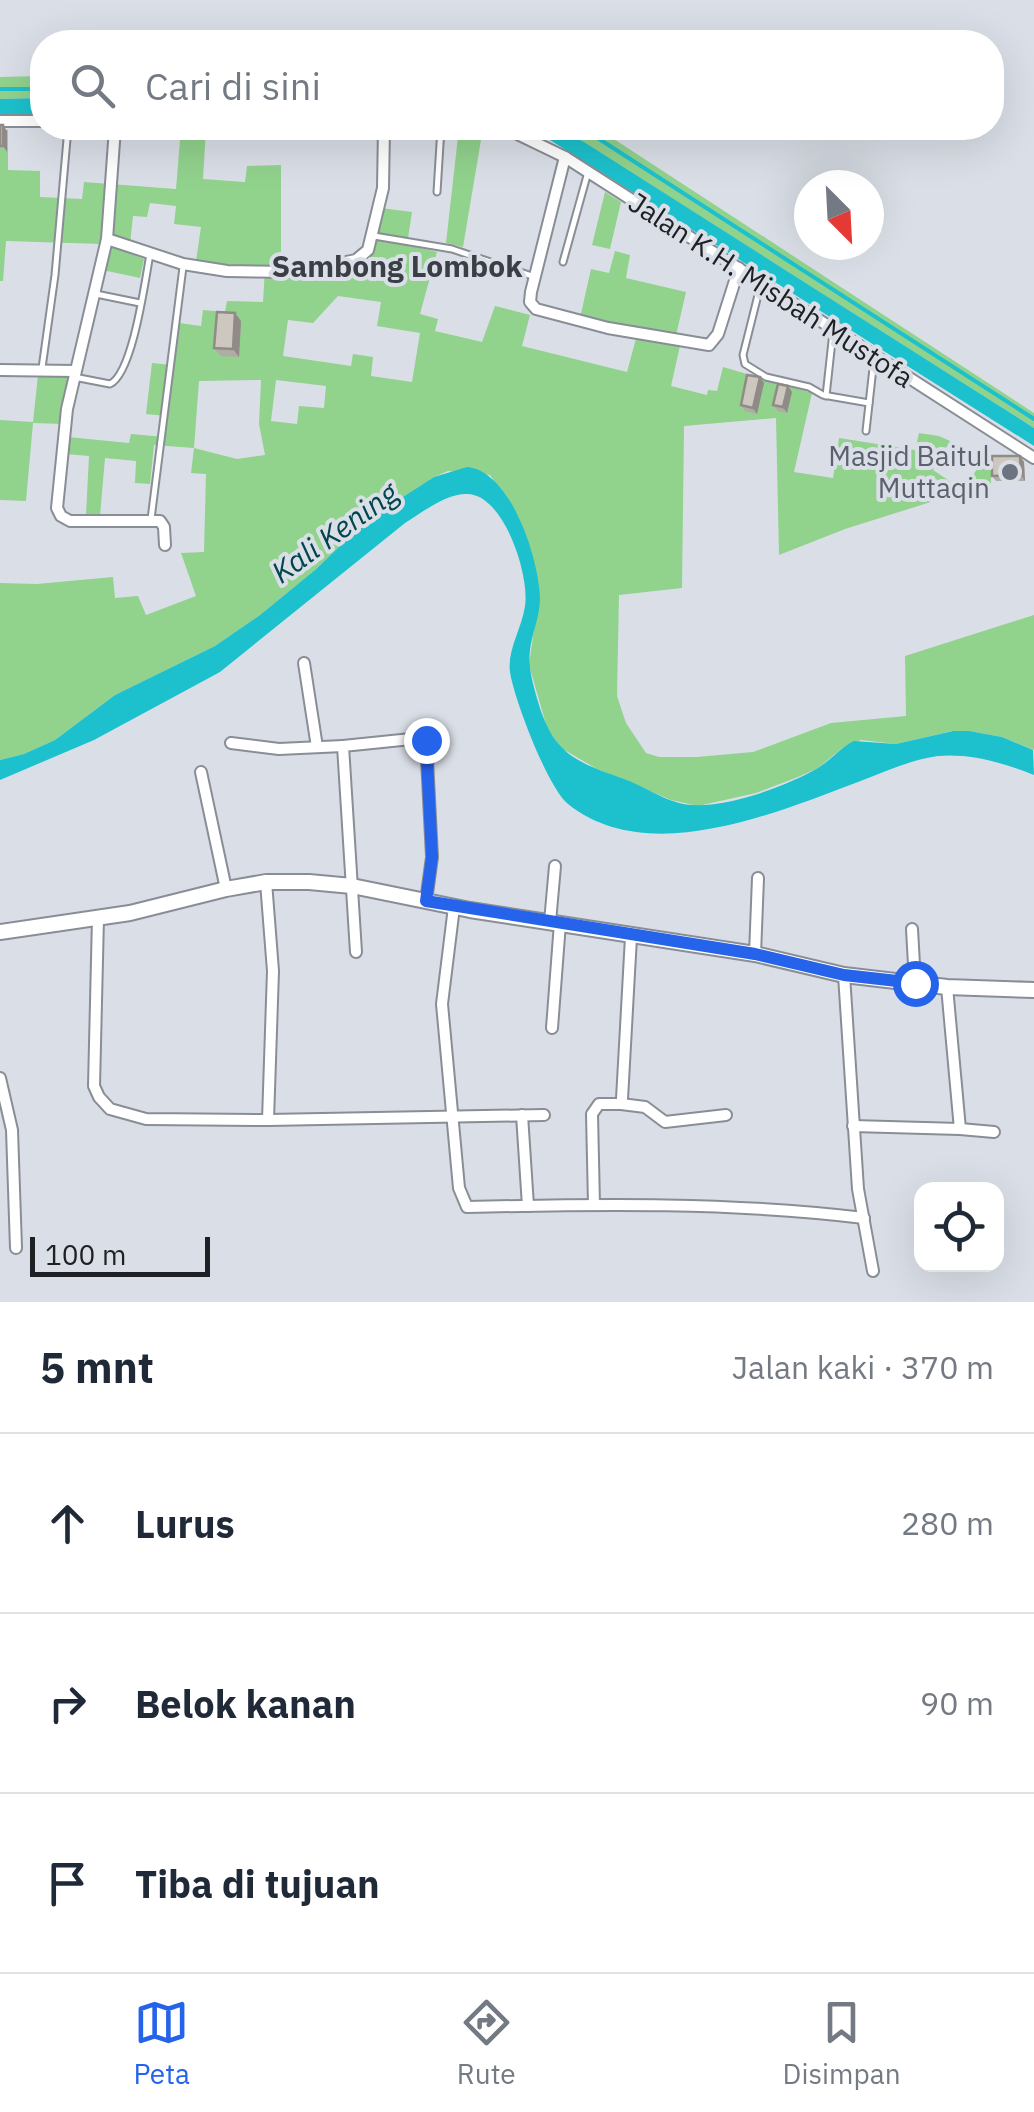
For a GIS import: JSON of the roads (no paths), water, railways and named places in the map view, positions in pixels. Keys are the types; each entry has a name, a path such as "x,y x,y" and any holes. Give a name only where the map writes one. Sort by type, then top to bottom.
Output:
{"main road":[{"path":"0,932 160,907 266,882 352,886 454,907 755,954 844,975 947,987 1034,990"}],"street":[{"path":"0,121 30,121"},
{"path":"114,140 106,239 74,374 60,458 58,512 70,520 151,520 163,524 166,545"},
{"path":"106,239 184,264 228,271 308,271 362,256 368,250 384,180 384,140"},
{"name":"Jalan K.H. Misbah Mustofa","path":"530,140 565,157 1034,458"},
{"path":"565,157 530,298 536,310 704,346 713,343 718,334 739,268"},
{"path":"0,370 74,374"},
{"path":"304,663 318,747"},
{"path":"231,743 279,749 426,740 432,842 426,901"},
{"path":"344,746 356,952"},
{"path":"201,772 226,889"},
{"path":"552,1028 555,866"},
{"path":"755,954 758,878"},
{"path":"266,882 273,971 268,1120"},
{"path":"454,907 442,1004 459,1188 464,1205 768,1210 864,1218"},
{"path":"98,918 94,1086 104,1103 118,1113 146,1118 268,1120 544,1115"},
{"path":"912,929 915,983"},
{"path":"621,1104 631,936"},
{"path":"844,975 853,1126 873,1271"},
{"path":"947,987 960,1129"},
{"path":"0,1078 12,1130 16,1248"},
{"path":"594,1205 592,1114 598,1104 645,1107 664,1122 726,1116"},
{"path":"522,1116 528,1206"},
{"path":"853,1126 994,1132"},
{"path":"0,1163 14,1161"}],"lane":[{"path":"42,370 54,289 67,140"},
{"path":"437,192 440,140"},
{"path":"563,262 588,172"},
{"path":"372,236 452,249 535,277"},
{"path":"74,374 105,384 118,381 129,352 150,254"},
{"path":"151,520 184,264"},
{"path":"761,282 743,361 764,376 809,387 826,396 869,403"},
{"path":"96,294 140,303"},
{"path":"826,396 834,329"},
{"path":"866,431 875,356"}],"water":[{"path":"30,98 30,114 0,115 0,99"},
{"path":"550,140 580,140 595,149 1034,428 1034,446"},
{"path":"467,467 483,472 497,484 520,519 528,540 540,598 530,650 532,678 549,729 557,742 577,759 665,798 694,805 731,801 788,783 818,768 854,741 896,744 953,731 1002,737 1033,750 1034,775 987,760 938,756 907,763 789,808 712,829 635,832 600,823 560,795 533,742 510,672 525,606 519,557 492,507 467,494 442,500 405,523 220,672 94,740 0,780 0,760 55,740 115,695 215,646 315,570 367,520 434,477"}],"waterway":[{"path":"0,89 30,89"},
{"path":"601,140 1034,419"}],"place":[{"name":"Masjid Baitul Muttaqin","path":"1010,472"}],"district":[{"name":"Sambong Lombok","path":"397,267"}],"water label":[{"name":"Kali Kening","path":"335,533"}]}
